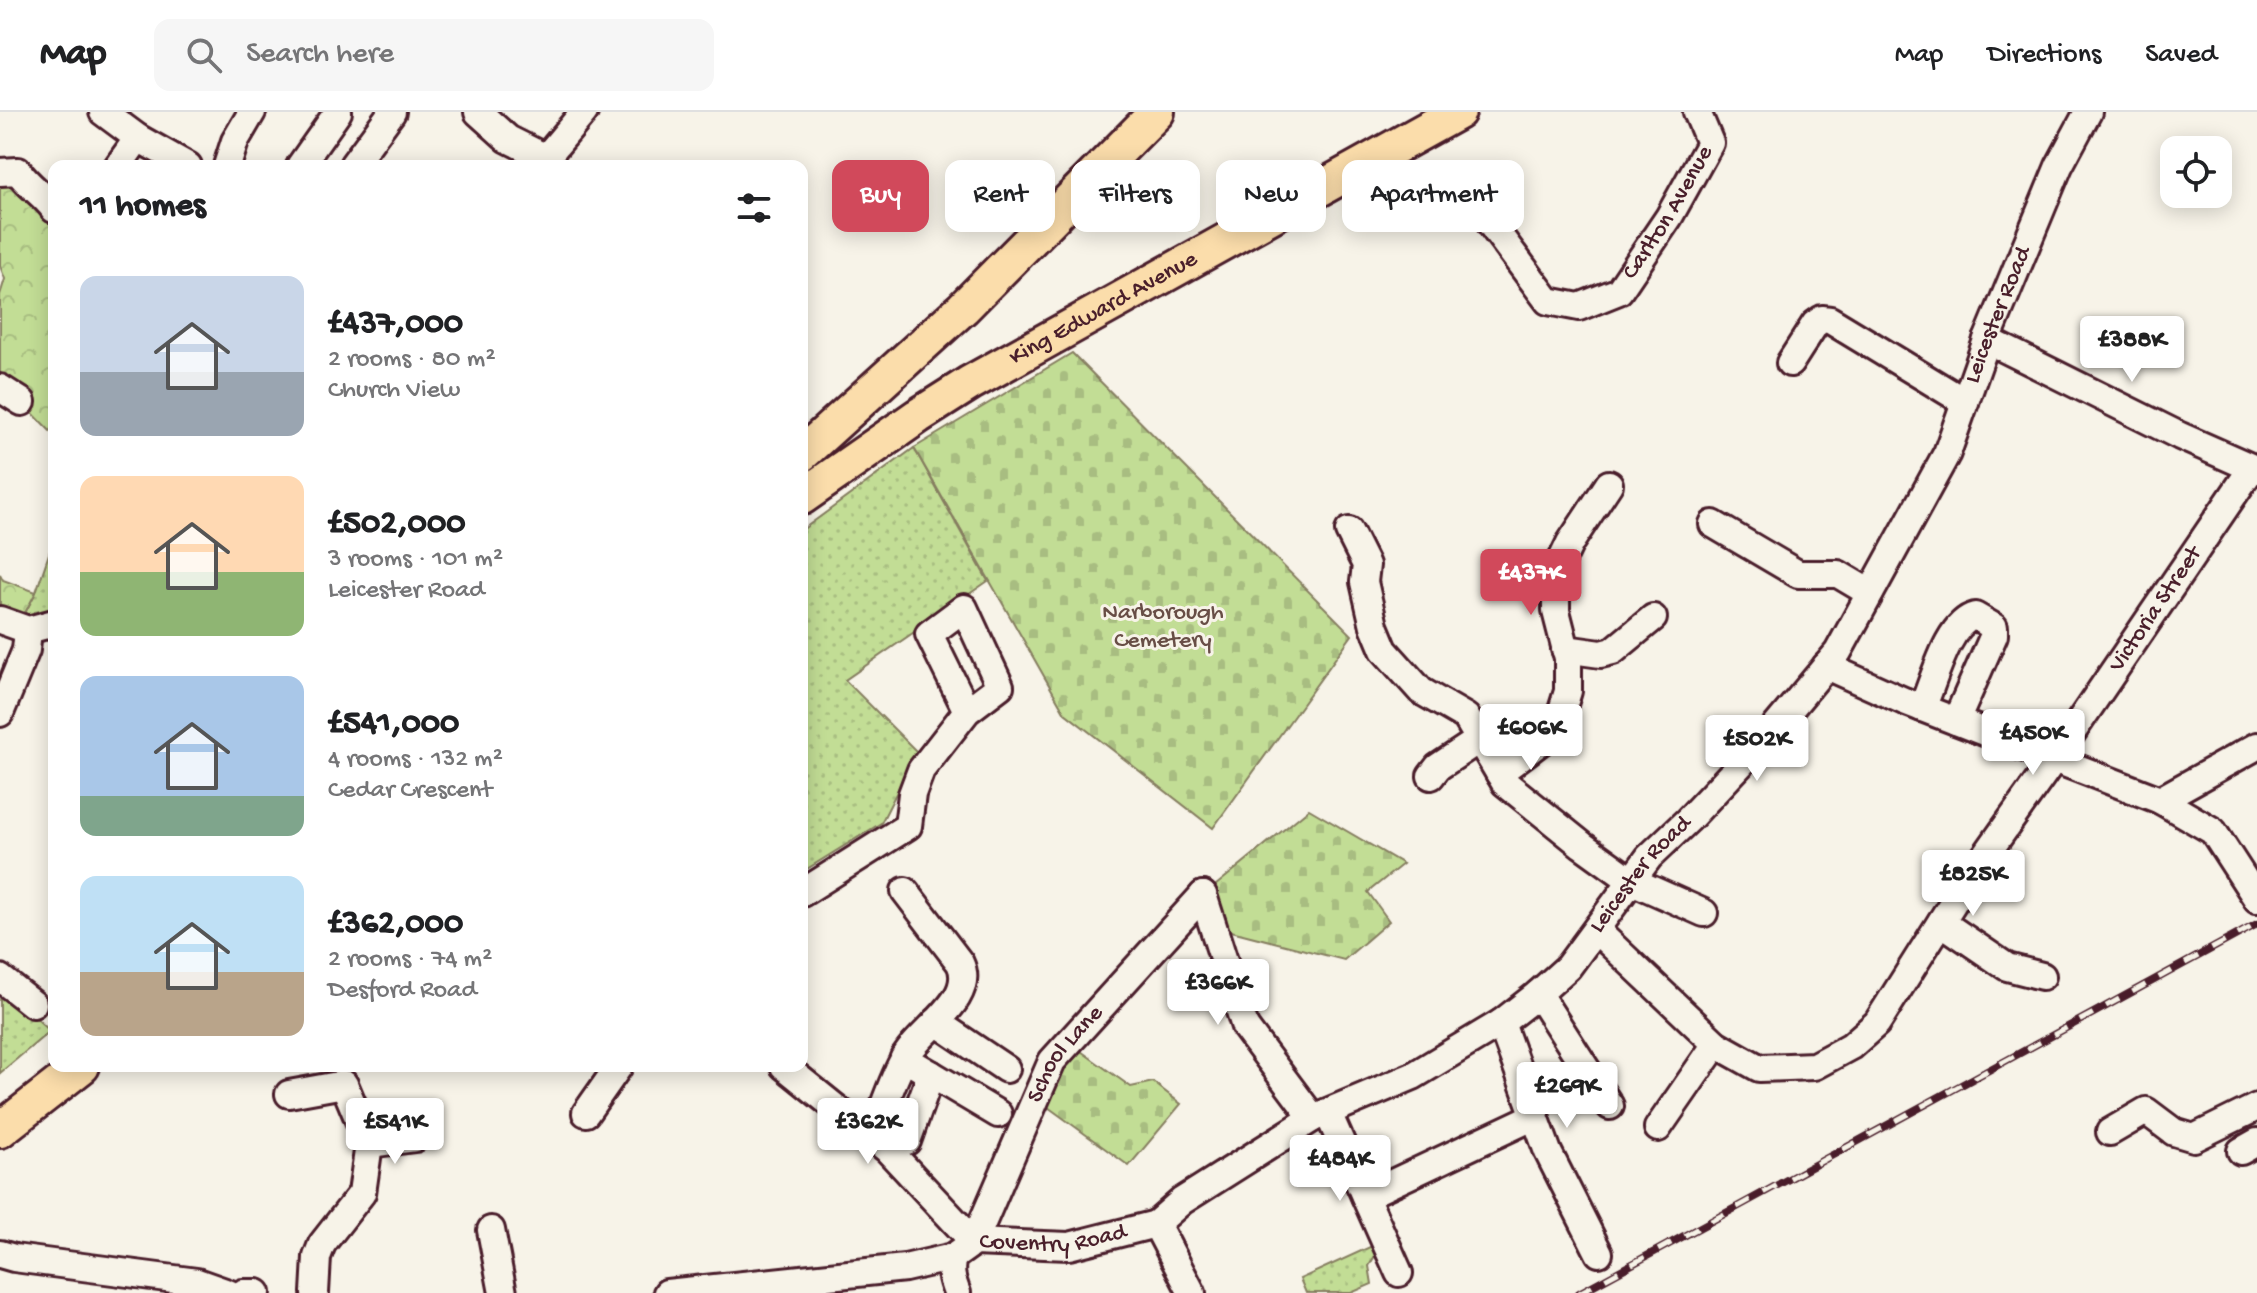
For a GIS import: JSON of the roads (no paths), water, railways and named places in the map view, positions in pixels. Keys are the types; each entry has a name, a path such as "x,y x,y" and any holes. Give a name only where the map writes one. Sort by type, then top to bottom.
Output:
{"main road":[{"path":"808,449 963,308 1157,112"},
{"name":"King Edward Avenue","path":"808,493 970,383 1458,112"},
{"path":"0,1130 14,1102 48,1067"},
{"path":"14,1102 71,1072"}],"street":[{"path":"103,112 138,138 177,160"},
{"path":"230,160 235,141 252,112"},
{"path":"304,160 338,112"},
{"path":"357,160 392,112"},
{"path":"478,112 538,160"},
{"path":"543,160 584,112"},
{"name":"Carlton Avenue","path":"1497,232 1548,301 1579,307 1619,291 1669,217 1710,143 1697,112"},
{"name":"Leicester Road","path":"1156,1224 1182,1201 1321,1116 1413,1076 1501,1023 1538,994 1568,967 1649,857 1772,731 1838,652 1947,453 1987,340 2059,166 2088,112"},
{"path":"122,160 138,138"},
{"path":"0,172 18,171 25,182 48,201"},
{"path":"1790,363 1815,324 1822,319 1830,320 1965,402"},
{"path":"1987,340 2180,436 2254,469"},
{"path":"0,388 22,402"},
{"name":"Victoria Street","path":"1597,931 1716,1044 1759,1068 1814,1066 1851,1046 1877,1023 1941,922 2254,469"},
{"path":"1499,773 1556,730 1568,691 1565,649 1556,611 1556,572 1570,543 1609,484"},
{"path":"1713,524 1798,574 1838,574 1870,593"},
{"path":"1349,531 1366,565 1364,582 1367,597 1384,650 1421,691 1466,717 1505,783 1632,881 1704,913"},
{"path":"1922,708 1955,628 1966,618 1975,616 1994,627 1994,635 1956,721"},
{"path":"1565,649 1601,654 1613,651 1653,618"},
{"path":"0,620 28,630 48,625"},
{"path":"0,713 26,650 28,630"},
{"path":"1826,666 1922,708 2160,800 2213,831 2252,891"},
{"path":"808,889 908,826 912,794 921,770 967,711"},
{"path":"1431,776 1438,767 1480,739"},
{"path":"2160,800 2257,746"},
{"path":"872,1138 904,1058 957,998 964,983 965,973 960,963 905,891"},
{"name":"School Lane","path":"964,1250 1052,1061 1203,895 1245,1027 1321,1116"},
{"path":"1941,922 2007,967 2042,976"},
{"path":"0,978 33,1004"},
{"path":"1538,994 1610,1106"},
{"path":"936,1022 1006,1069"},
{"path":"1501,1023 1548,1152 1599,1253"},
{"path":"1658,1128 1716,1044"},
{"path":"904,1058 998,1114"},
{"path":"586,1113 615,1072"},
{"path":"791,1072 888,1150 964,1250 950,1267 957,1293"},
{"path":"907,1141 931,1074"},
{"path":"289,1094 345,1075 369,1144 362,1193 322,1244 317,1257 315,1293"},
{"path":"2110,1132 2146,1111 2174,1132 2194,1138 2257,1107"},
{"path":"1321,1116 1365,1196 1399,1273"},
{"path":"1365,1196 1535,1116"},
{"path":"369,1144 415,1138"},
{"path":"1156,1224 1192,1293"},
{"name":"Coventry Road","path":"667,1293 905,1268 964,1250 1069,1246 1156,1224"},
{"path":"491,1230 503,1293"},
{"path":"0,1254 197,1282 228,1293"},
{"path":"243,1293 257,1293"}],"railway":[{"path":"1579,1293 2257,924"}],"park label":[{"name":"Narborough Cemetery","path":"1163,627"}]}
